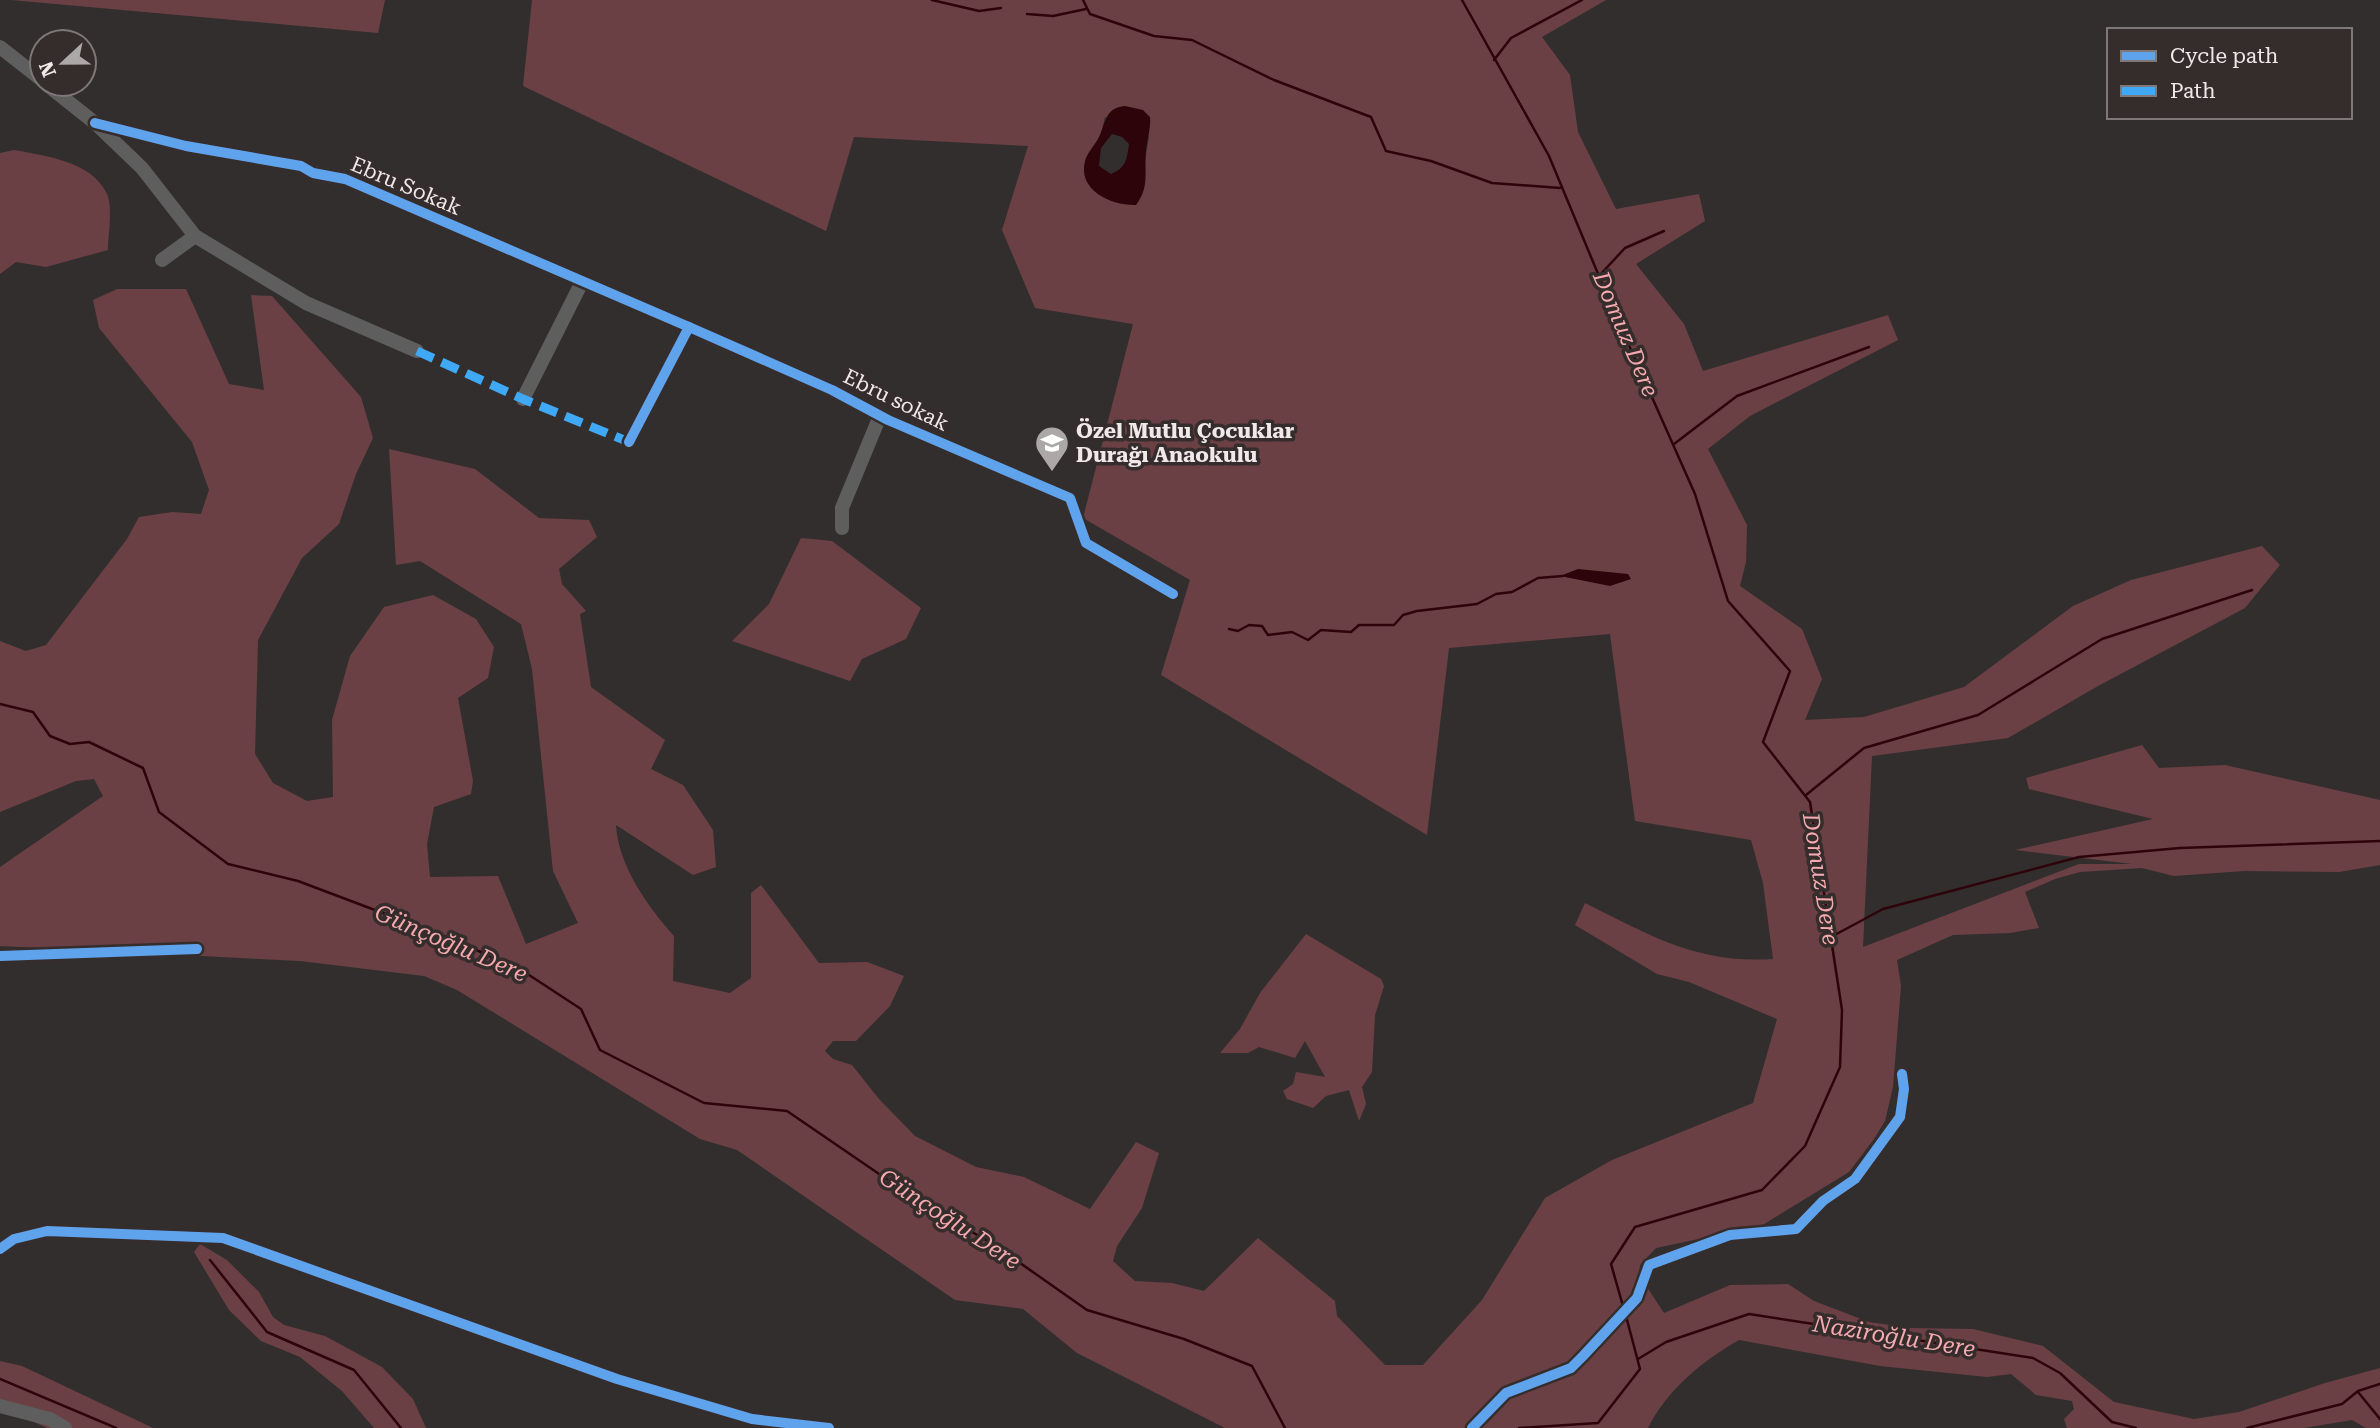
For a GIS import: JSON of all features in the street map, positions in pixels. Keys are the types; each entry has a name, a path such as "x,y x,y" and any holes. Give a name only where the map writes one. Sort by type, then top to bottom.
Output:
{"street":[{"path":"0,47 28,69"},
{"path":"64,98 95,122 142,168 195,236 306,303 417,351"},
{"name":"Ebru Sokak","path":"95,122 186,146 301,166 313,173 345,179 689,327"},
{"path":"162,260 195,236"},
{"path":"523,400 582,282"},
{"path":"629,442 689,327"},
{"name":"Ebru sokak","path":"689,327 831,390 880,416 1070,498 1086,543 1173,594"},
{"path":"842,528 842,508 880,416"},
{"path":"0,956 197,949"},
{"path":"1472,1428 1506,1393 1571,1368 1637,1298 1650,1265 1730,1235 1796,1229 1823,1201 1855,1179 1900,1117 1904,1089 1902,1074"},
{"path":"0,1249 14,1239 47,1231 223,1238 617,1379 752,1419 829,1428"},
{"path":"0,1406 50,1419 65,1428"}],"shaded area":[{"path":"11,0 385,0 378,33"},
{"path":"532,0 1606,0 1542,37 1570,75 1578,132 1616,209 1699,194 1705,221 1636,264 1684,324 1703,371 1888,315 1898,340 1750,416 1708,449 1747,525 1746,562 1740,586 1802,629 1822,679 1805,720 1864,717 1964,687 2073,606 2131,580 2262,546 2280,565 2245,608 2098,686 2008,738 1872,756 1863,947 2079,864 2132,864 2015,850 2153,819 2029,789 2026,778 2142,745 2159,768 2225,765 2380,800 2380,865 2339,872 2244,871 2174,876 2142,868 2080,872 2025,892 2039,928 2010,933 1953,935 1897,960 1901,986 1893,1087 1885,1121 1849,1172 1761,1226 1656,1248 1640,1265 1639,1275 1664,1313 1730,1285 1788,1284 1814,1301 1869,1322 1910,1328 1973,1329 2043,1346 2114,1402 2194,1419 2239,1412 2380,1368 2380,1428 2366,1428 2352,1420 2304,1428 2067,1428 2064,1419 2074,1409 2072,1401 2036,1395 2011,1374 1987,1377 1880,1366 1739,1340 1712,1357 1675,1389 1648,1428 1225,1428 1077,1353 1023,1309 955,1300 737,1150 700,1139 457,990 424,976 300,961 0,946 0,867 103,796 94,779 76,781 0,812 0,641 26,651 46,645 127,539 139,517 172,512 201,514 209,490 192,442 99,328 93,300 117,289 186,289 229,384 264,390 251,295 272,296 361,397 373,438 356,474 339,524 302,558 258,640 255,754 273,783 307,801 333,797 332,720 350,656 384,607 433,595 476,619 494,647 488,678 458,698 473,781 471,794 434,807 427,844 430,877 498,876 526,944 578,923 553,871 532,669 521,624 420,561 396,565 389,449 475,469 539,518 589,520 597,537 559,569 562,584 586,611 580,614 591,687 665,740 651,769 683,785 713,830 716,867 693,875 616,825 628,870 654,912 674,936 673,981 730,993 751,978 751,893 761,885 819,963 867,962 904,976 890,1006 856,1041 833,1041 825,1051 833,1059 852,1065 879,1099 915,1136 976,1167 1024,1177 1090,1209 1136,1142 1159,1153 1142,1208 1117,1246 1113,1261 1135,1281 1172,1283 1204,1291 1258,1238 1335,1301 1337,1316 1385,1365 1423,1365 1482,1300 1545,1198 1612,1160 1753,1103 1777,1019 1689,982 1657,974 1575,925 1585,903 1654,937 1698,952 1721,957 1773,959 1763,883 1751,840 1635,821 1610,634 1449,648 1427,835 1161,675 1190,580 1083,518 1133,324 1035,308 1002,230 1028,146 854,137 826,231 523,86","holes":["1105,117 1149,136 1145,161 1089,185"]},
{"path":"1118,107 1143,110 1150,117 1145,185 1136,205 1117,203 1099,195 1086,181 1084,172 1086,158 1107,117","holes":["1112,134 1122,137 1129,144 1126,159 1123,166 1111,174 1099,166 1101,148"]},
{"path":"14,150 66,162 79,167 100,183 107,194 110,207 108,250 46,267 16,262 0,274 0,153"},
{"path":"801,538 832,541 921,608 906,639 862,659 850,681 732,641 769,604"},
{"path":"1578,569 1628,574 1631,579 1610,586 1560,576"},
{"path":"1306,934 1381,979 1384,986 1375,1015 1372,1072 1362,1087 1366,1104 1359,1121 1349,1090 1326,1096 1313,1108 1287,1099 1283,1091 1293,1084 1296,1072 1325,1077 1305,1041 1295,1058 1259,1047 1248,1053 1220,1053 1240,1029 1260,993"},
{"path":"200,1244 227,1260 259,1292 273,1317 284,1325 325,1336 382,1367 413,1399 426,1428 374,1428 342,1391 300,1357 261,1341 229,1310 194,1252"},
{"path":"0,1361 22,1366 153,1428 47,1428 0,1406"}],"waterway":[{"path":"932,0 979,11 1001,8"},
{"path":"1083,0 1090,14 1154,36 1192,40 1274,80 1371,117 1386,151 1431,161 1492,183 1560,188"},
{"name":"Domuz Dere","path":"1462,0 1549,156 1611,305 1695,494 1728,601 1790,671 1763,742 1810,802 1842,1010 1840,1067 1805,1146 1762,1190 1635,1227 1611,1264 1623,1306"},
{"path":"1494,60 1511,38 1582,0"},
{"path":"1027,14 1053,16 1086,9"},
{"path":"1599,276 1625,248 1664,231"},
{"path":"1674,444 1737,396 1869,347"},
{"path":"1229,629 1238,631 1249,625 1262,626 1268,635 1292,632 1308,640 1321,630 1351,632 1359,625 1394,625 1403,615 1477,604 1496,594 1512,592 1538,578 1563,576"},
{"path":"1806,795 1864,748 1978,715 2102,639 2252,590"},
{"name":"Günçoğlu Dere","path":"0,704 33,712 50,736 70,744 89,742 143,768 159,812 228,864 298,881 457,941 526,973 581,1009 600,1050 704,1103 787,1111 923,1204 993,1244 1087,1310 1184,1339 1252,1366 1285,1428"},
{"path":"1831,937 1883,909 2079,857 2180,848 2380,841"},
{"path":"210,1260 267,1332 354,1370 401,1428"},
{"name":"Naziroğlu Dere","path":"1638,1359 1666,1342 1749,1314 2033,1358 2060,1373 2112,1422 2136,1428"},
{"name":"Domuz Dere","path":"1519,1428 1598,1423 1640,1369 1626,1316"},
{"path":"0,1379 116,1428"},
{"name":"Naziroğlu Dere","path":"2247,1428 2342,1404 2358,1391 2380,1384"},
{"path":"2358,1392 2380,1419"}],"marked path":[{"path":"417,351 523,399 629,442"}],"cycle path":[{"path":"95,123 186,146 301,166 313,173 345,179 689,327"},
{"path":"629,442 689,327 832,390 888,420 1070,498 1086,543 1173,594"},
{"path":"0,956 197,949"},
{"path":"1472,1428 1506,1393 1571,1368 1637,1298 1649,1265 1730,1235 1796,1229 1823,1201 1855,1179 1900,1117 1904,1089 1902,1074"},
{"path":"0,1249 14,1239 47,1231 223,1238 617,1379 752,1419 829,1428"}],"place":[{"name":"Özel Mutlu Çocuklar Durağı Anaokulu","path":"1052,473"}]}
